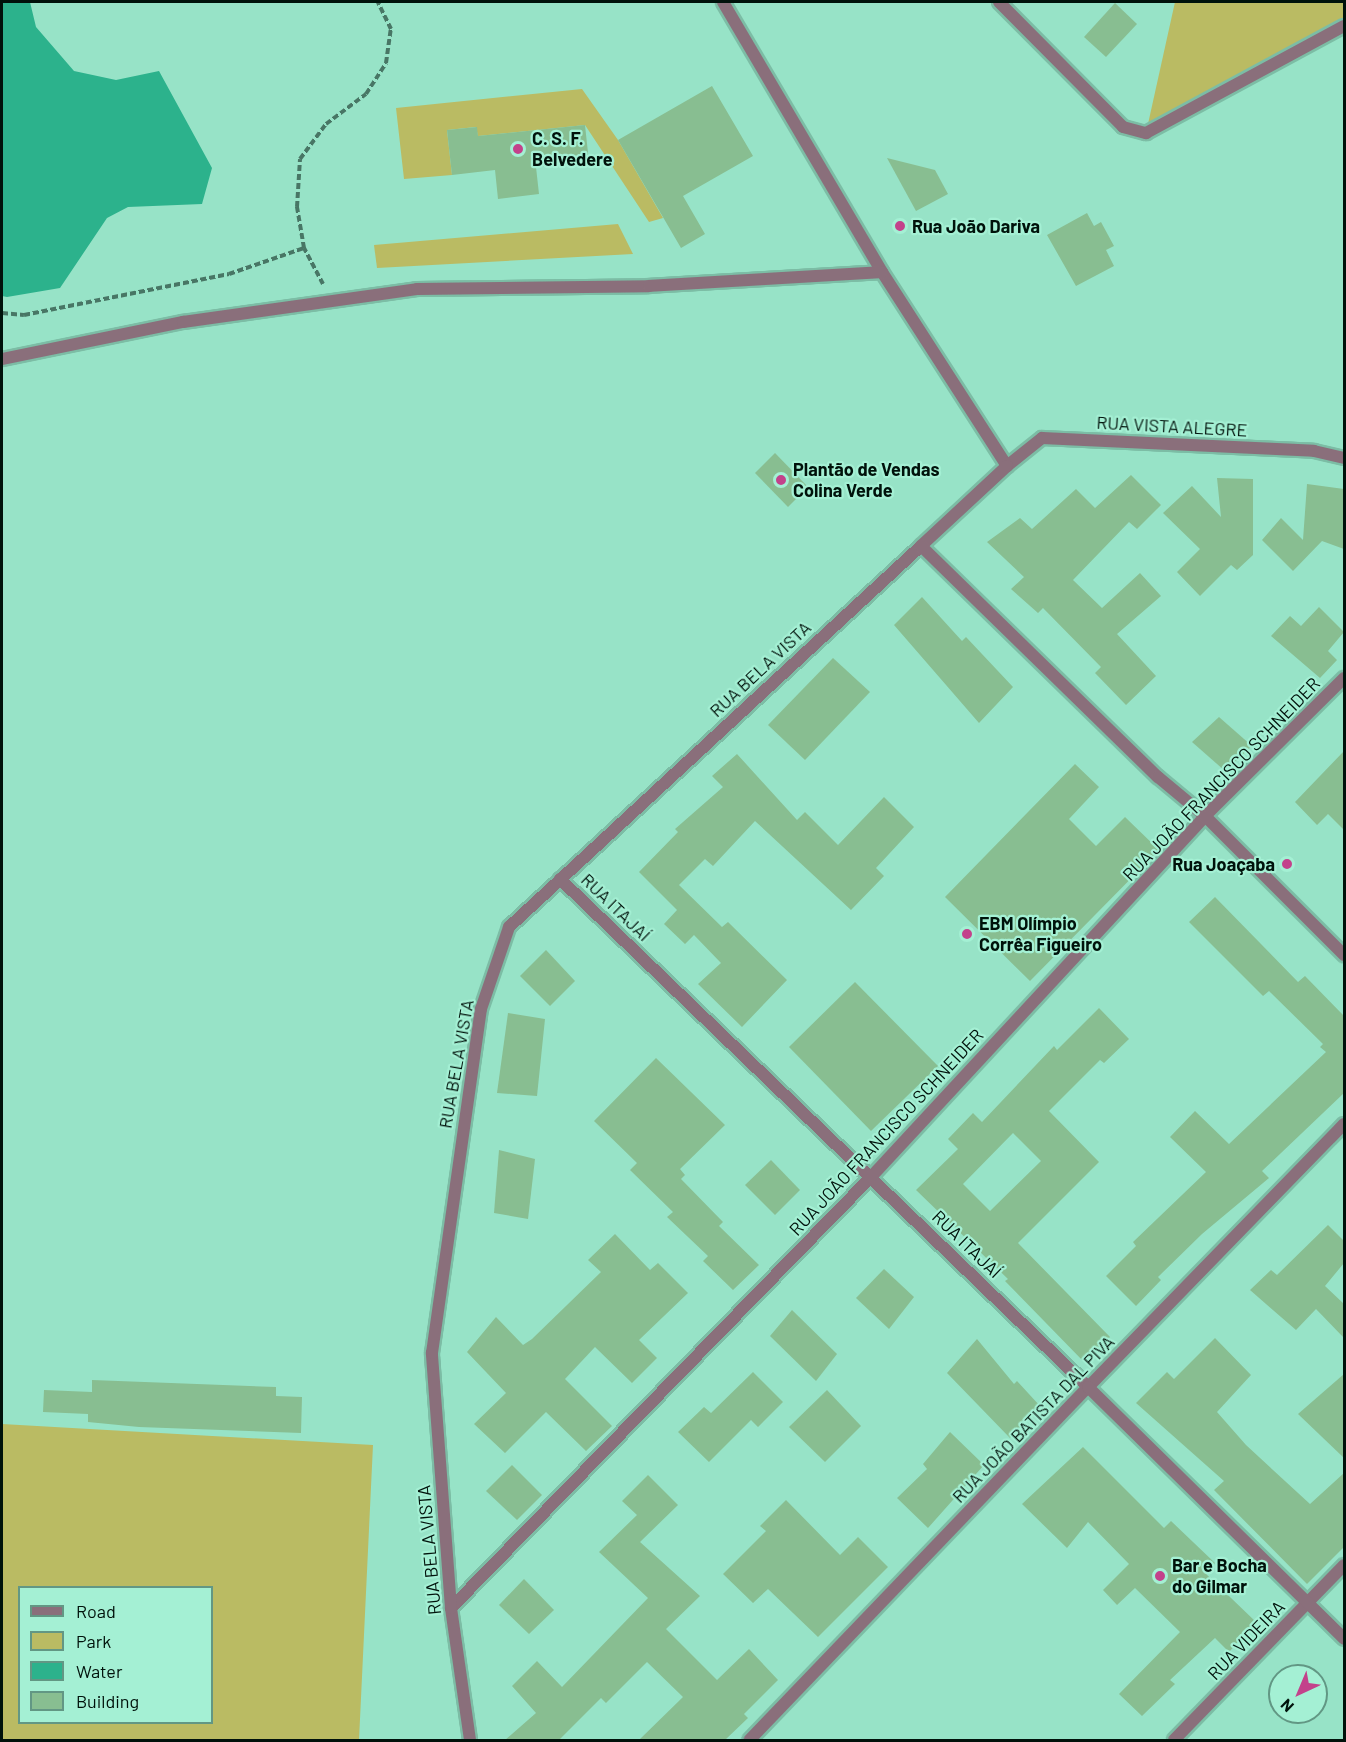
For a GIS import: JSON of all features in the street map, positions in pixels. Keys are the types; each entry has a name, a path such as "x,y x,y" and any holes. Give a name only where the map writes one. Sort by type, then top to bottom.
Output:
{"street":[{"path":"723,2 882,272 1007,466"},
{"path":"999,2 1123,127 1146,134 1344,26"},
{"path":"2,359 183,322 417,289 649,286 882,272"},
{"name":"RUA VISTA ALEGRE","path":"1007,466 1042,438 1314,451 1344,458"},
{"name":"RUA BELA VISTA","path":"470,1740 451,1608 432,1353 460,1141 481,1009 509,927 1007,466"},
{"path":"921,546 1158,777 1205,816 1344,955"},
{"name":"RUA JOÃO FRANCISCO SCHNEIDER","path":"451,1608 872,1176 1205,816 1344,678"},
{"name":"RUA ITAJAÍ","path":"560,879 872,1176 1344,1639"},
{"name":"RUA JOÃO BATISTA DAL PIVA","path":"749,1740 1344,1124"},
{"name":"RUA VIDEIRA","path":"1174,1740 1344,1564"}],"path":[{"path":"332,301 304,248 297,207 300,159 326,124 366,94 386,63 392,29 378,2"},
{"path":"2,313 24,315 229,274 304,248"}],"green space":[{"path":"1175,2 1344,2 1344,26 1146,133"},
{"path":"582,89 618,140 663,218 649,222 585,125 478,136 476,127 447,130 452,175 404,179 396,108"},
{"path":"618,224 633,254 377,268 374,245"},
{"path":"2,1424 373,1445 359,1740 2,1740"}],"water":[{"path":"2,2 30,2 36,27 74,71 116,80 159,71 212,168 202,204 128,207 107,218 60,288 7,297 2,296"}],"building":[{"path":"1115,3 1137,24 1106,57 1084,37"},
{"path":"712,86 753,156 683,196 705,234 681,248 618,140"},
{"name":"C. S. F. Belvedere","path":"585,125 589,162 536,167 539,194 498,199 495,170 452,175 447,130 477,127 478,136"},
{"path":"887,158 935,170 948,194 916,211"},
{"path":"1087,213 1094,226 1101,222 1114,246 1106,250 1114,266 1076,286 1047,235"},
{"name":"Plantão de Vendas Colina Verde","path":"775,453 808,487 788,507 755,473"},
{"path":"1131,475 1161,505 1137,529 1129,522 1073,580 1102,608 1140,573 1161,596 1117,634 1156,676 1126,705 1095,673 1101,667 1043,608 1038,613 1011,589 1024,577 987,542 1020,518 1032,529 1076,489 1095,508"},
{"path":"1217,478 1253,479 1253,555 1237,570 1231,565 1200,596 1177,572 1200,549 1163,513 1192,486 1221,517"},
{"path":"1307,484 1344,489 1344,549 1322,541 1293,571 1262,540 1281,518 1303,540"},
{"path":"922,597 962,641 966,637 1013,687 979,723 894,625"},
{"path":"1319,607 1344,632 1328,651 1337,660 1320,678 1271,636 1290,616 1301,626"},
{"path":"833,658 870,692 805,760 768,725"},
{"path":"1219,717 1252,746 1225,771 1192,742"},
{"path":"1344,751 1344,830 1328,814 1317,825 1295,802"},
{"path":"737,754 797,820 805,812 838,845 884,797 914,827 876,868 884,876 851,910 755,821 713,866 705,859 679,885 722,927 728,922 787,980 742,1027 698,984 721,963 694,935 685,944 664,924 677,910 639,872 678,832 675,829 723,787 712,776"},
{"path":"1075,764 1099,787 1069,819 1096,846 1125,817 1159,850 1030,981 945,897"},
{"path":"1215,897 1298,982 1305,976 1344,1016 1344,1093 1262,1171 1269,1178 1202,1234 1158,1277 1161,1280 1136,1306 1106,1276 1136,1246 1133,1242 1206,1172 1170,1137 1195,1111 1229,1144 1326,1052 1320,1047 1323,1044 1269,991 1263,996 1189,922"},
{"path":"546,950 575,981 550,1006 520,976"},
{"path":"855,982 938,1066 871,1131 789,1047"},
{"path":"1099,1008 1129,1039 1104,1063 1100,1060 1049,1111 1099,1162 1018,1243 1110,1337 1084,1362 1005,1281 1008,1279 916,1190 958,1149 948,1139 973,1113 982,1122 1054,1046 1057,1050","holes":["1013,1133 1041,1161 990,1211 963,1184"]},
{"path":"508,1013 545,1019 537,1096 497,1093"},
{"path":"656,1058 725,1125 680,1169 685,1175 681,1179 723,1222 719,1226 759,1265 733,1290 703,1261 708,1256 667,1217 673,1212 630,1170 637,1163 594,1121"},
{"path":"499,1150 535,1159 528,1219 494,1213"},
{"path":"771,1160 800,1190 775,1215 745,1185"},
{"path":"1328,1225 1344,1241 1344,1263 1325,1286 1344,1304 1344,1338 1316,1309 1296,1330 1250,1290 1271,1270 1277,1275"},
{"path":"615,1234 650,1270 658,1263 688,1293 639,1340 657,1358 632,1383 595,1347 565,1379 612,1426 586,1451 546,1412 505,1453 474,1424 506,1393 467,1352 496,1317 523,1345 532,1339 601,1272 588,1260"},
{"path":"884,1269 914,1297 889,1329 856,1298"},
{"path":"792,1310 837,1354 816,1381 770,1336"},
{"path":"1215,1338 1251,1375 1217,1412 1246,1445 1310,1504 1344,1473 1344,1547 1307,1584 1214,1490 1224,1481 1136,1403 1167,1372 1174,1379"},
{"path":"977,1339 1014,1384 1017,1381 1040,1406 1010,1438 947,1373"},
{"path":"753,1372 783,1402 758,1427 751,1420 709,1462 678,1432 704,1407 711,1413"},
{"path":"1344,1374 1344,1458 1298,1414"},
{"path":"92,1380 276,1387 276,1396 302,1397 301,1433 139,1427 88,1422 88,1414 43,1412 44,1390 92,1392"},
{"path":"827,1390 861,1426 825,1462 789,1427"},
{"path":"950,1432 984,1465 928,1528 897,1498 927,1469 923,1464"},
{"path":"1083,1447 1164,1528 1171,1521 1215,1563 1205,1573 1256,1622 1229,1652 1215,1638 1170,1680 1175,1684 1142,1716 1119,1694 1180,1632 1135,1588 1117,1605 1103,1590 1129,1564 1088,1522 1067,1548 1022,1504"},
{"path":"512,1465 542,1495 517,1520 486,1491"},
{"path":"648,1475 678,1505 640,1542 700,1596 666,1629 717,1680 749,1649 778,1680 744,1714 748,1718 725,1740 639,1740 683,1697 647,1662 606,1703 601,1698 559,1740 505,1740 536,1713 512,1686 537,1661 562,1687 648,1598 599,1552 637,1515 622,1501"},
{"path":"786,1500 840,1555 858,1537 888,1567 818,1637 768,1589 753,1603 723,1574 766,1531 760,1526"},
{"path":"524,1579 554,1610 529,1634 499,1605"}],"place":[{"name":"C. S. F. Belvedere","path":"518,149"},
{"name":"Rua João Dariva","path":"900,226"},
{"name":"Plantão de Vendas Colina Verde","path":"781,480"},
{"name":"Rua Joaçaba","path":"1287,864"},
{"name":"EBM Olímpio Corrêa Figueiro","path":"967,934"},
{"name":"Bar e Bocha do Gilmar","path":"1160,1576"}]}
